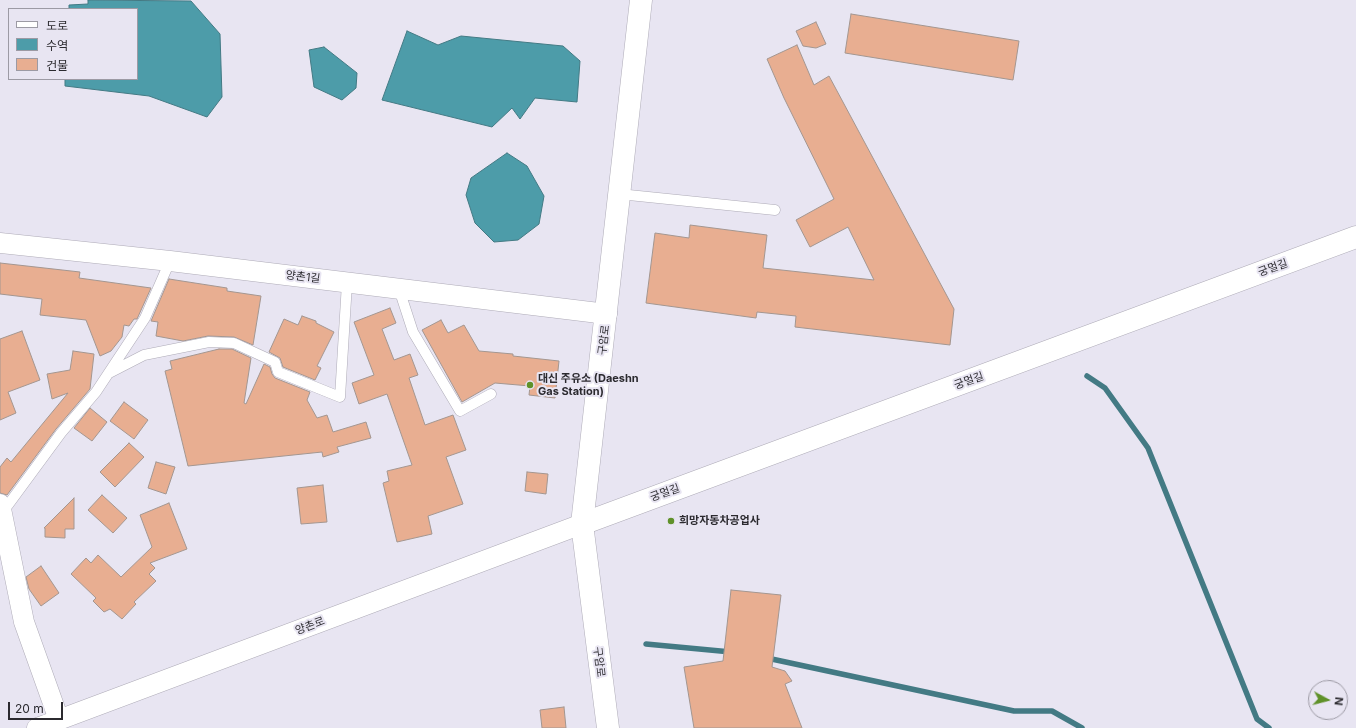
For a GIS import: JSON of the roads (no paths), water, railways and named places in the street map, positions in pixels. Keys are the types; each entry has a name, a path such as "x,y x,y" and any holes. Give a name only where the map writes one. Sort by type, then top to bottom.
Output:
{"street":[{"name":"구암로","path":"608,728 582,524 607,314 641,0"},
{"name":"궁멀길","path":"582,524 1356,237"},
{"name":"양촌1길","path":"0,243 170,261 607,314"},
{"path":"0,504 5,554 24,622 59,720"},
{"name":"양촌로","path":"37,728 582,524"}],"lane":[{"path":"619,194 775,210"},
{"path":"0,500 8,505 61,433 96,392 145,318 170,261"},
{"path":"109,373 144,355 209,342 234,343 275,362 278,372 340,397 347,283"},
{"path":"399,289 412,332 460,411 491,394"}],"water":[{"path":"88,0 191,1 220,34 222,97 207,117 149,96 65,86 65,80 138,80 138,8 69,8 69,5 88,4"},
{"path":"407,31 438,45 461,36 563,46 580,61 577,102 535,98 520,119 512,108 492,127 382,100"},
{"path":"324,47 357,73 356,88 342,100 314,87 309,50"},
{"path":"507,153 527,166 544,196 539,224 518,240 494,242 475,223 466,195 471,178"}],"waterway":[{"path":"1087,376 1105,388 1148,448 1257,719 1269,728"},
{"path":"646,644 731,652"},
{"path":"767,658 1014,711 1052,711 1082,728"}],"place":[{"name":"대신 주유소 (Daeshn Gas Station)","path":"530,385"},
{"name":"희망자동차공업사","path":"671,521"}]}
